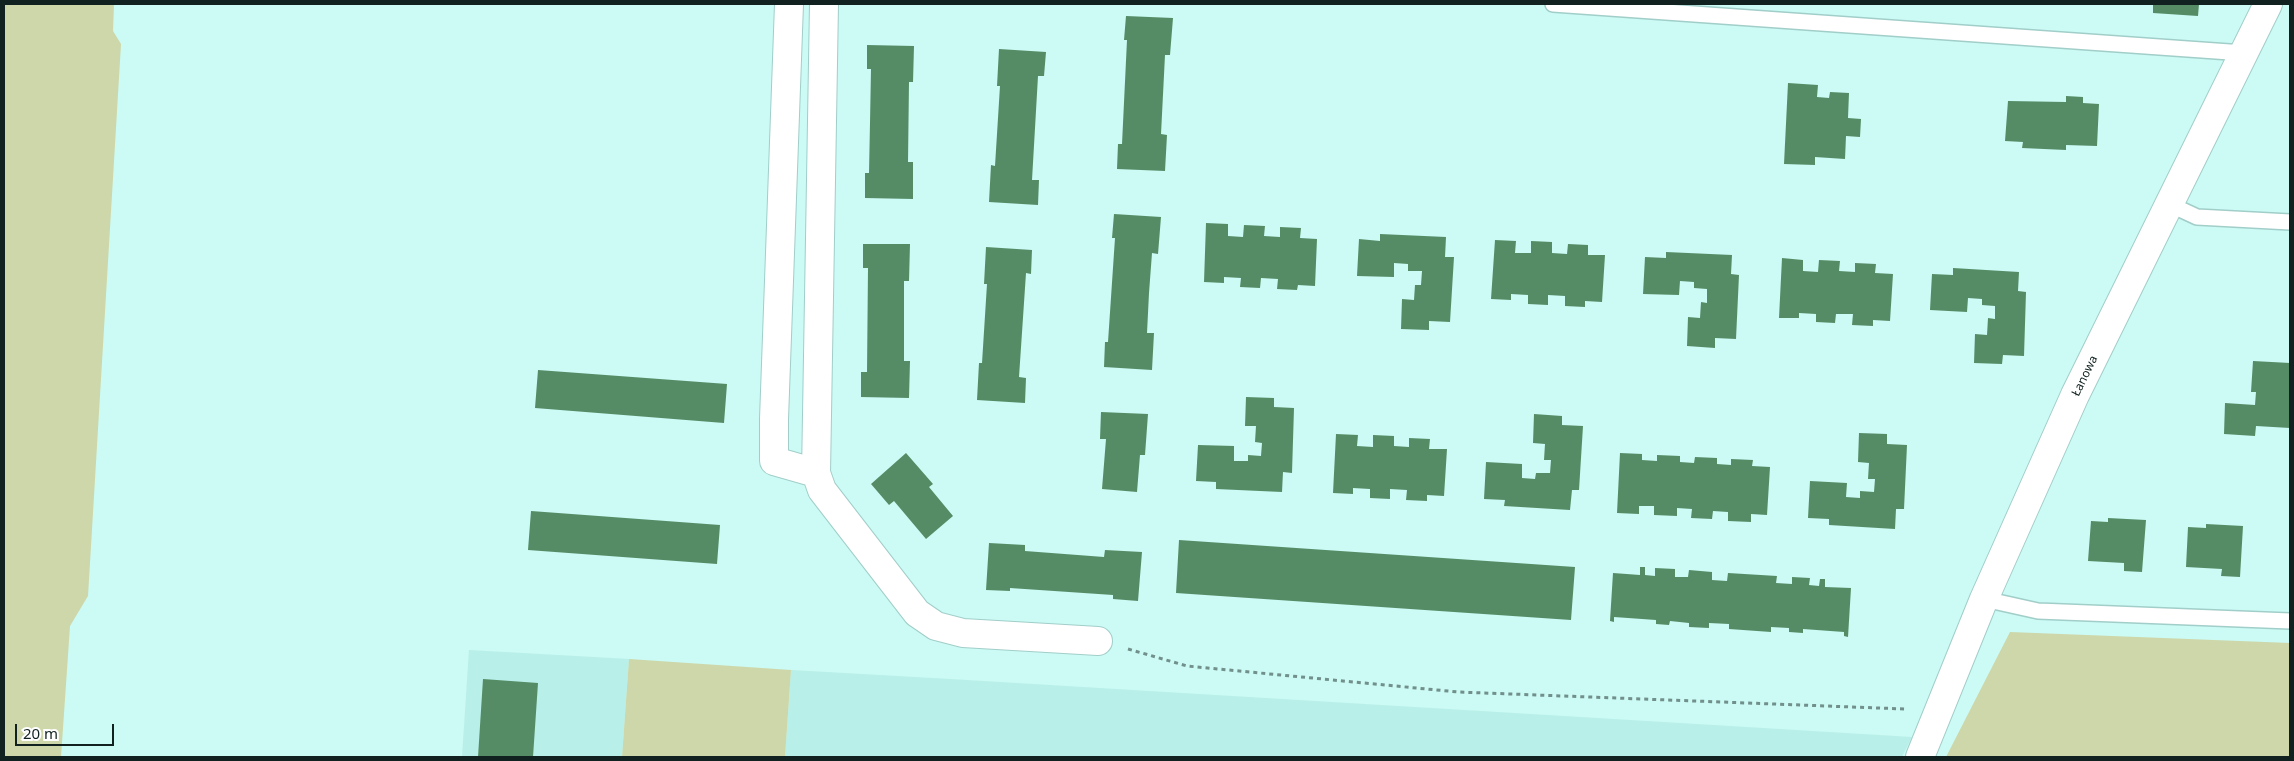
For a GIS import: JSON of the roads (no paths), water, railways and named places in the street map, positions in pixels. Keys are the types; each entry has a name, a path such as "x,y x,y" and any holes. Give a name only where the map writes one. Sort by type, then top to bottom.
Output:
{"street":[{"path":"789,4 774,460 816,473"},
{"path":"824,4 816,473 822,490 917,613 936,626 963,633 1098,641"},
{"name":"Łanowa","path":"1920,757 1984,599 2075,395 2268,4"}],"lane":[{"path":"1553,4 2244,53"},
{"path":"2169,204 2197,217 2290,222"},
{"path":"1984,599 2038,611 2290,621"}]}
